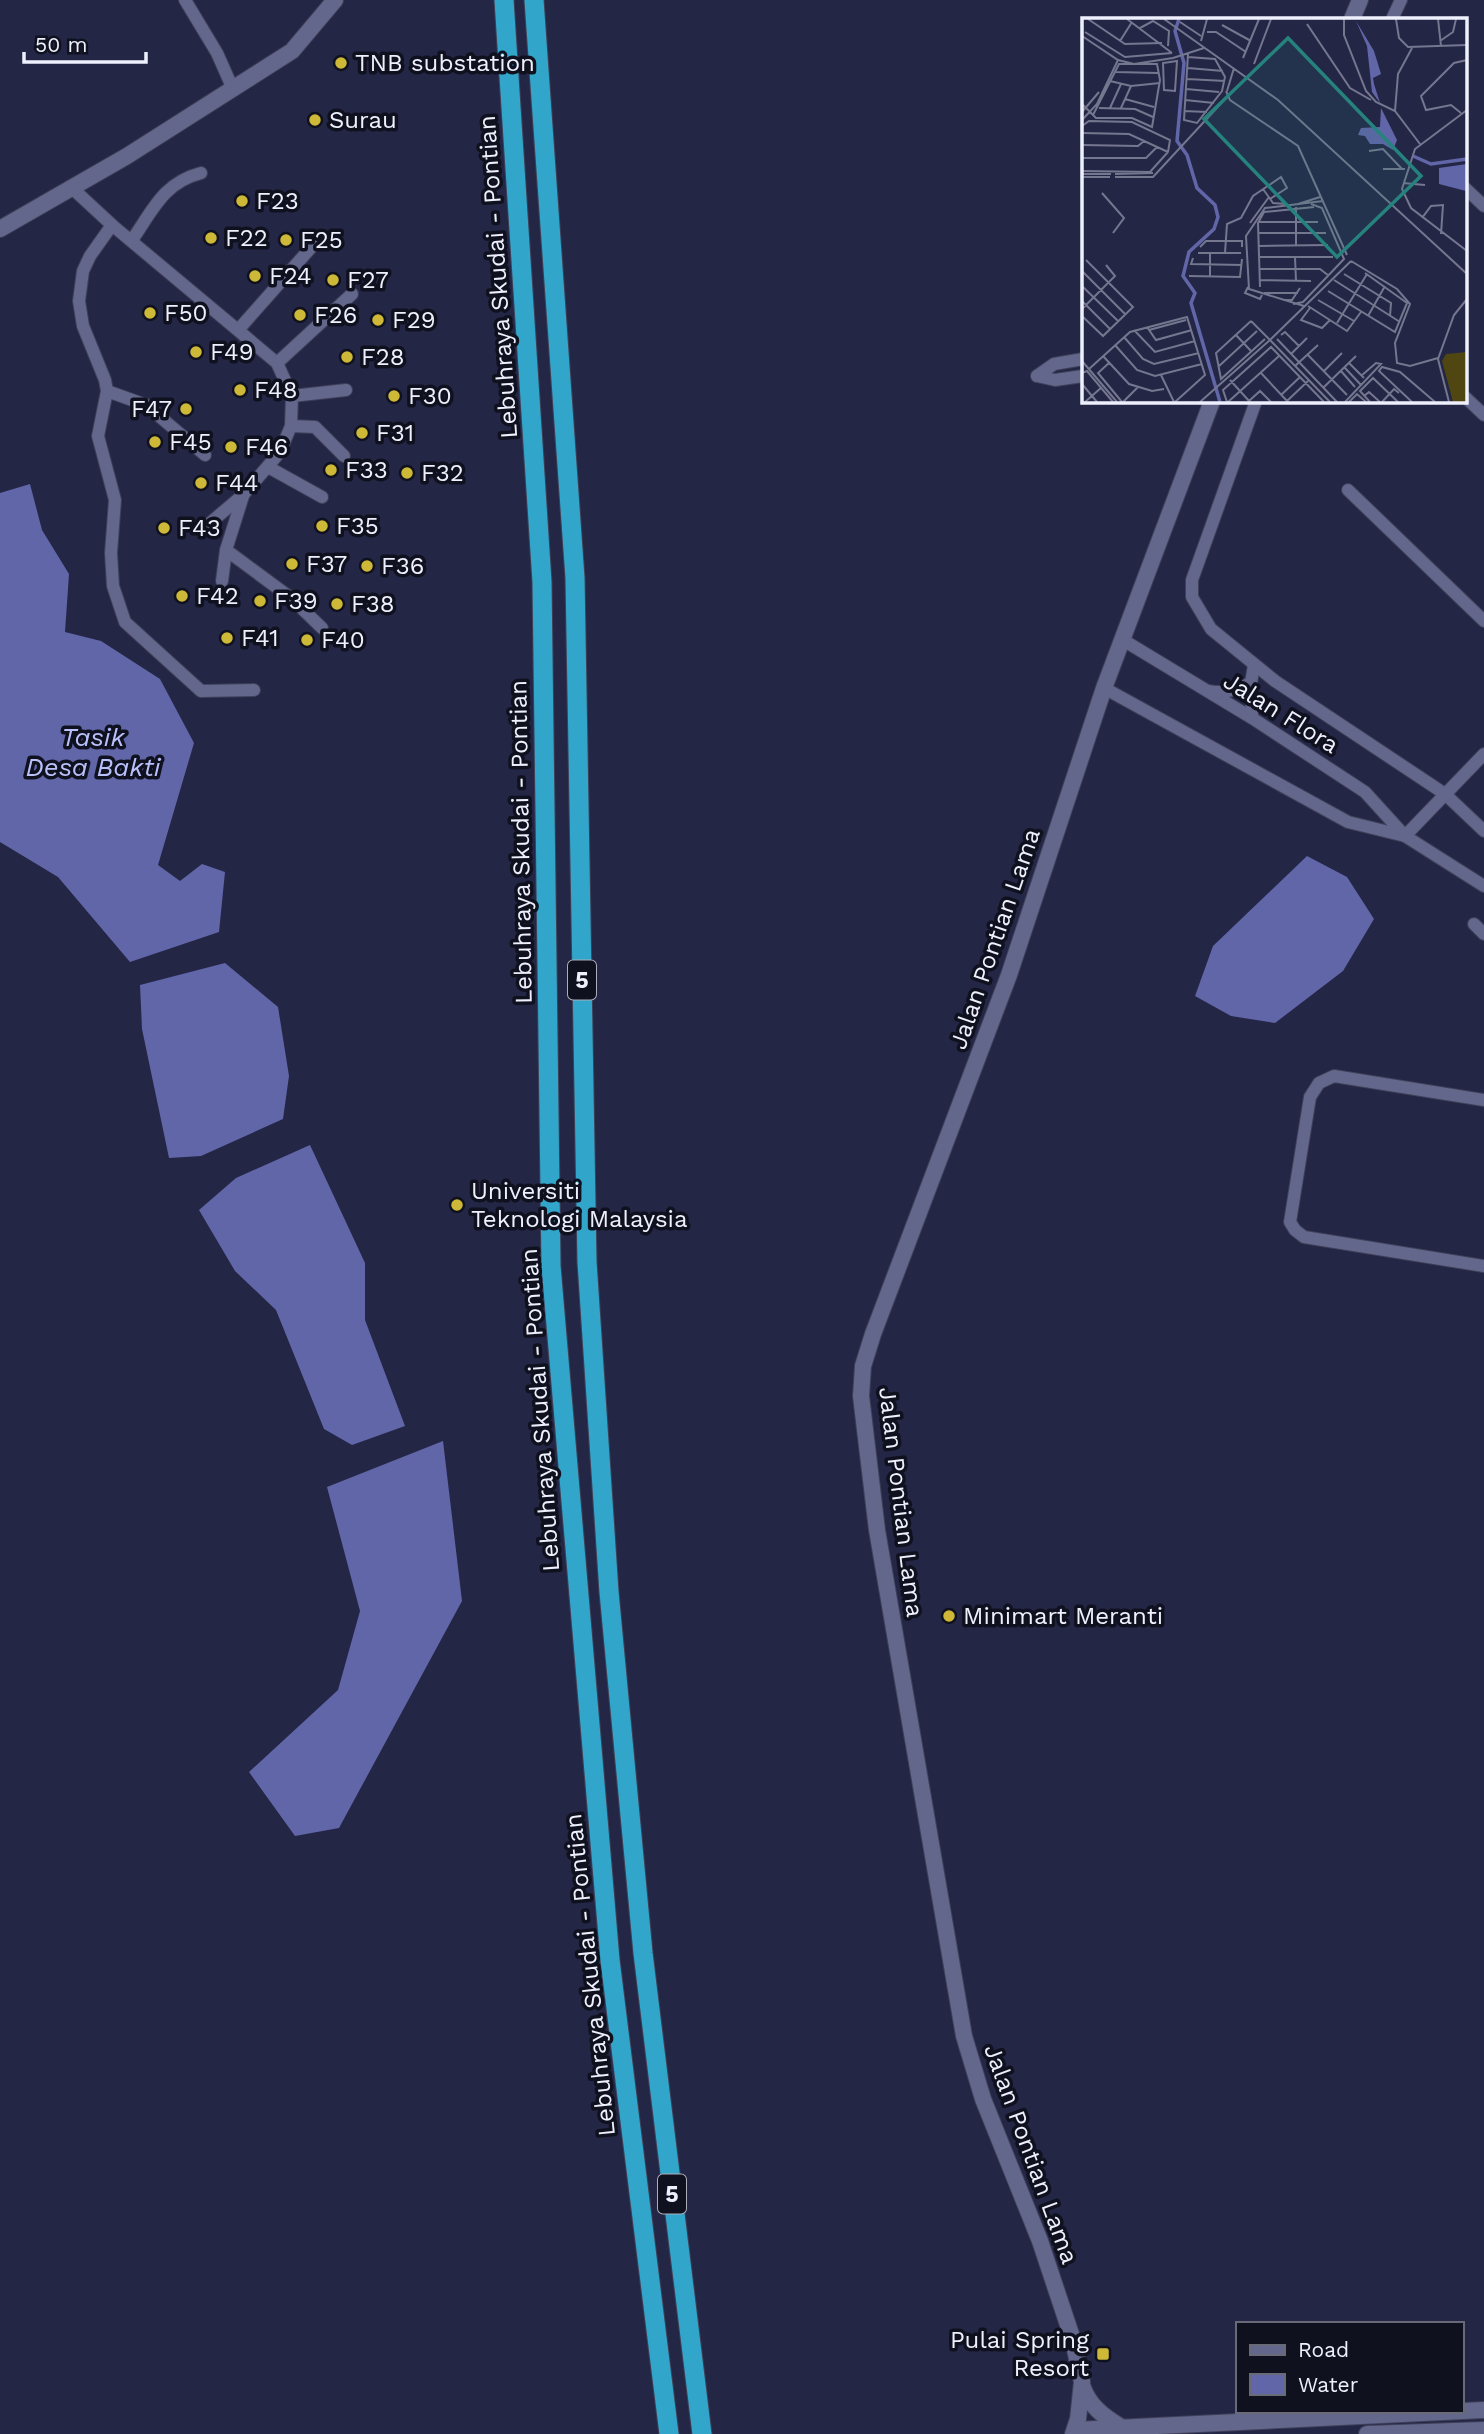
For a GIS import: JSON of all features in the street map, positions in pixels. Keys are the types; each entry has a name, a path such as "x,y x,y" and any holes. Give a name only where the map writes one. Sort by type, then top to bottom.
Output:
{"highway":[{"name":"Lebuhraya Skudai - Pontian","path":"504,0 542,582 551,1266 610,1960 669,2434"},
{"name":"5","path":"534,0 575,578 587,1262 609,1592 643,1953 702,2434"}],"street":[{"path":"185,0 217,53 233,89"},
{"path":"0,229 127,156 292,51 335,0"},
{"path":"1352,18 1360,0"},
{"path":"1392,18 1401,0"},
{"path":"132,240 165,192 184,177 201,173"},
{"path":"72,187 112,225 277,363 292,396 291,426 280,452 243,495 210,523"},
{"path":"1466,189 1484,206"},
{"path":"112,225 89,256 83,271 79,301 82,326 107,391 98,436 116,500 111,553 113,586 125,622 201,691 254,690"},
{"path":"239,329 315,243"},
{"path":"277,363 352,294"},
{"path":"1082,359 1054,364 1037,376 1055,380 1082,376"},
{"path":"292,396 346,390"},
{"path":"107,391 146,405 205,456"},
{"path":"1466,398 1484,415"},
{"name":"Jalan Pontian Lama","path":"1074,2432 1079,2419 1082,2382 1073,2340 1040,2241 983,2099 964,2036 877,1530 860,1396 863,1366 873,1334 1009,975 1104,688 1212,402"},
{"path":"1256,402 1192,580 1192,597 1212,629 1254,665 1445,794 1484,831"},
{"path":"291,426 315,428 344,456"},
{"path":"268,467 322,497"},
{"path":"1348,490 1484,621"},
{"path":"222,581 226,551 243,495"},
{"path":"226,551 291,597 322,628"},
{"name":"Jalan Flora","path":"1123,640 1365,792 1405,836 1484,886"},
{"path":"1251,718 1254,665"},
{"path":"1204,690 1219,693 1235,691 1251,683"},
{"name":"Jalan Flora","path":"1104,688 1348,822 1405,836"},
{"path":"1405,836 1484,754"},
{"path":"1484,1100 1334,1076 1319,1083 1310,1097 1290,1222 1304,1237 1484,1266"},
{"path":"1082,2382 1087,2398 1097,2410 1121,2427"},
{"path":"1463,2411 1484,2410"},
{"path":"1074,2432 1121,2427 1420,2413"},
{"path":"1367,2434 1484,2430"}],"water":[{"name":"Tasik Desa Bakti","path":"30,484 42,530 69,574 65,632 101,641 160,679 194,743 158,865 180,881 202,864 225,872 219,932 130,962 58,877 0,842 0,493"},
{"path":"1307,856 1347,877 1374,919 1343,971 1275,1023 1231,1016 1195,996 1213,946"},
{"path":"225,963 278,1007 289,1076 283,1119 201,1156 169,1158 142,1029 140,985"},
{"path":"310,1145 365,1263 365,1320 405,1426 352,1445 324,1429 276,1310 235,1271 199,1210 236,1178"},
{"path":"443,1441 462,1601 339,1828 295,1836 249,1772 338,1690 360,1611 327,1487"}],"place":[{"name":"TNB substation","path":"341,63"},
{"name":"Surau","path":"315,120"},
{"name":"F23","path":"242,201"},
{"name":"F22","path":"211,238"},
{"name":"F25","path":"286,240"},
{"name":"F24","path":"255,276"},
{"name":"F27","path":"333,280"},
{"name":"F50","path":"150,313"},
{"name":"F26","path":"300,315"},
{"name":"F29","path":"378,320"},
{"name":"F49","path":"196,352"},
{"name":"F28","path":"347,357"},
{"name":"F48","path":"240,390"},
{"name":"F30","path":"394,396"},
{"name":"F47","path":"186,409"},
{"name":"F31","path":"362,433"},
{"name":"F45","path":"155,442"},
{"name":"F46","path":"231,447"},
{"name":"F33","path":"331,470"},
{"name":"F32","path":"407,473"},
{"name":"F44","path":"201,483"},
{"name":"F35","path":"322,526"},
{"name":"F43","path":"164,528"},
{"name":"F37","path":"292,564"},
{"name":"F36","path":"367,566"},
{"name":"F42","path":"182,596"},
{"name":"F39","path":"260,601"},
{"name":"F38","path":"337,604"},
{"name":"F41","path":"227,638"},
{"name":"F40","path":"307,640"},
{"name":"Universiti Teknologi Malaysia","path":"457,1205"},
{"name":"Minimart Meranti","path":"949,1616"},
{"name":"Pulai Spring Resort","path":"1103,2354"}]}
